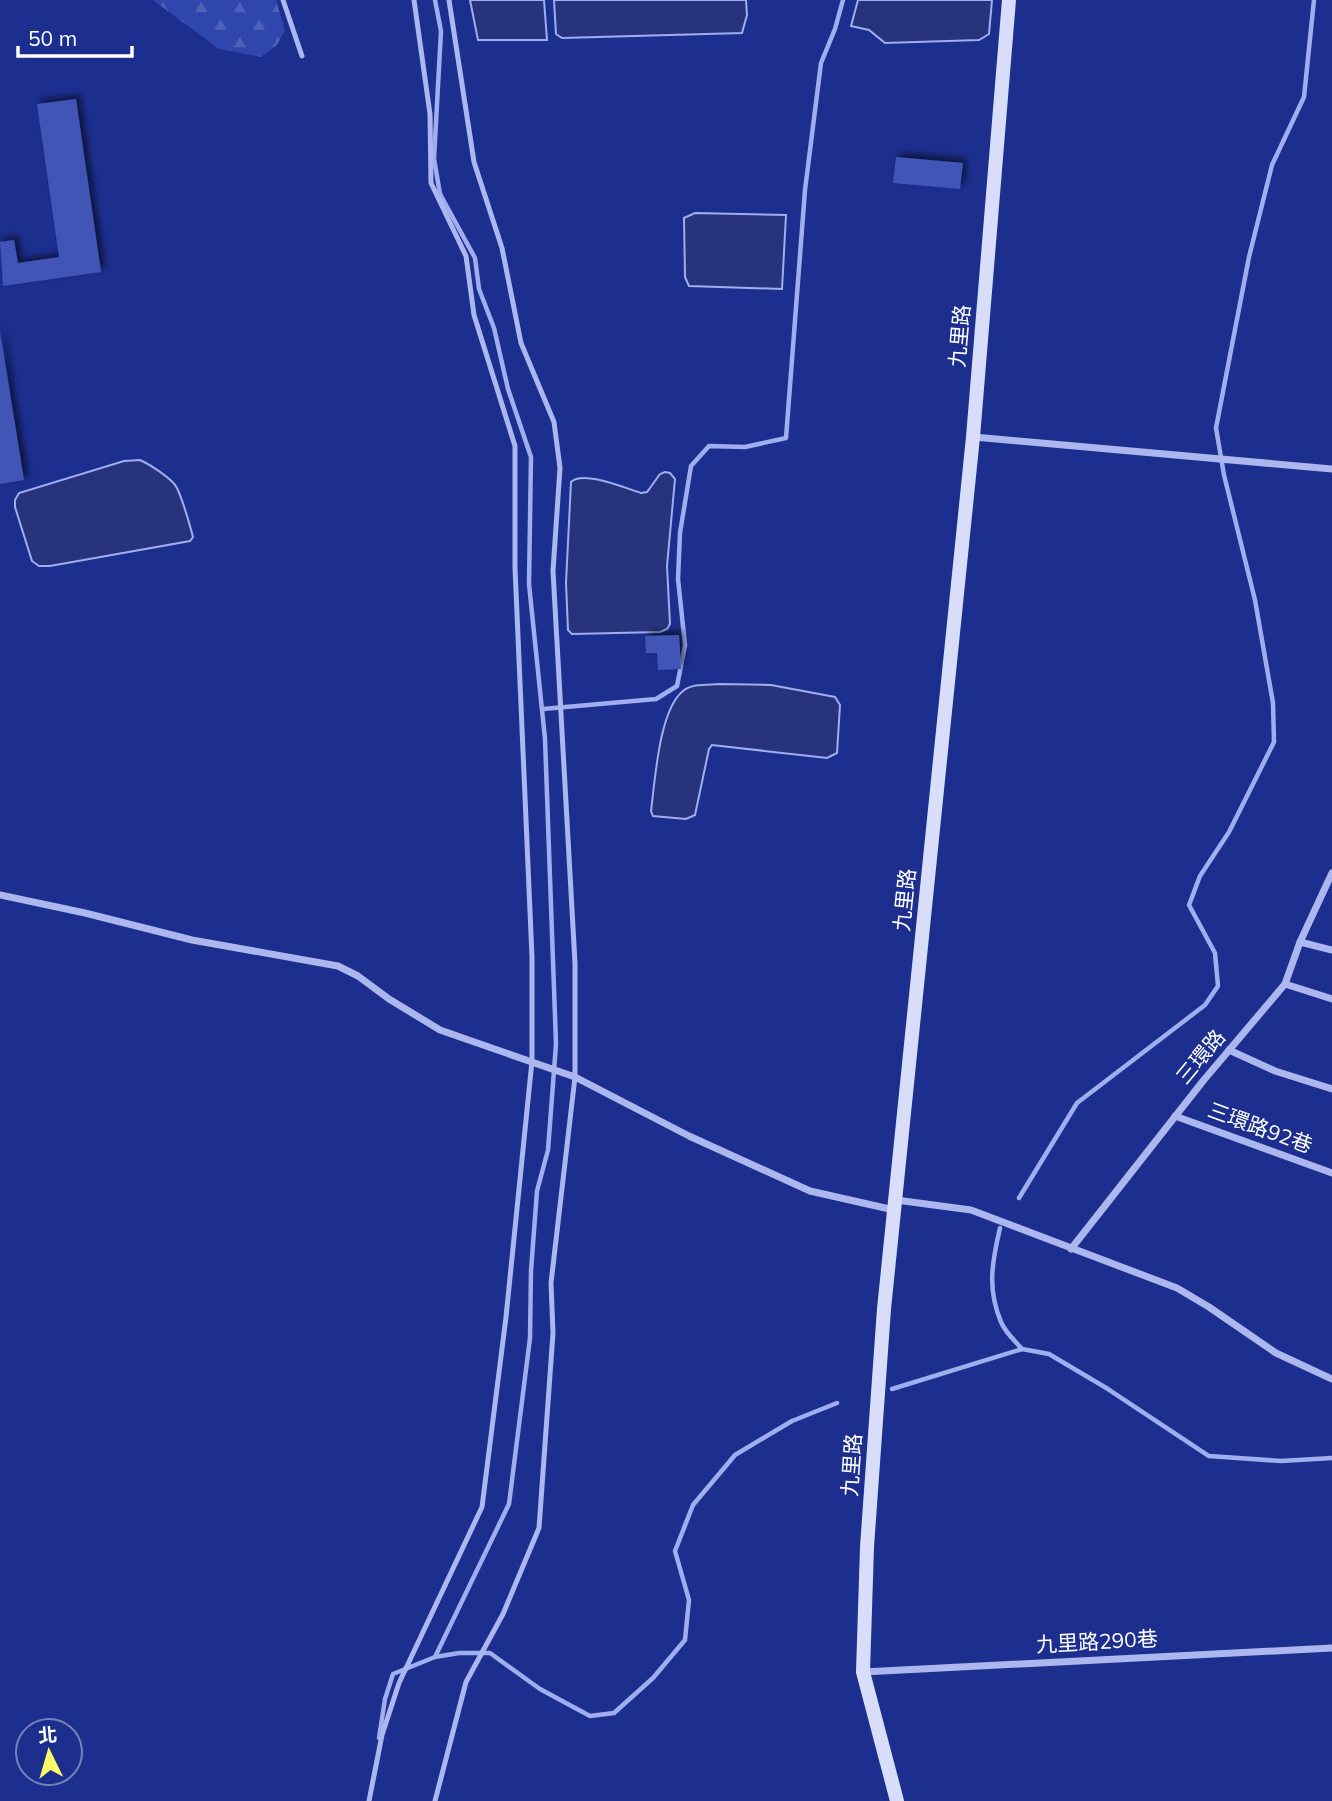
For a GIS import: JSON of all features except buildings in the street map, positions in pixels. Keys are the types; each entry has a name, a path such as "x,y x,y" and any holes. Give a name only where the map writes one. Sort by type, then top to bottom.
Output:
{"street":[{"name":"九里路","path":"897,1801 863,1672 871,1494 884,1309 972,437 1009,0"},
{"path":"972,437 1332,469"},
{"name":"三環路","path":"1071,1249 1229,1049 1285,985 1300,942 1332,873"},
{"path":"0,895 203,943 338,966 358,976 389,999 440,1030 575,1077 656,1120 810,1191 895,1205 971,1210 1037,1233 1071,1249 1177,1288 1276,1353 1332,1379"},
{"path":"1300,942 1332,950"},
{"path":"1285,985 1332,999"},
{"path":"1229,1049 1275,1071 1332,1089"},
{"name":"三環路92巷","path":"1175,1116 1332,1173"},
{"name":"九里路290巷","path":"863,1672 1332,1648"}],"lane":[{"path":"283,0 302,56"},
{"path":"369,1801 382,1735 399,1683 482,1507 506,1317 532,1062 532,957 515,568 515,446 474,315 466,256 431,183 430,114 414,0"},
{"path":"435,1801 466,1682 503,1614 539,1528 553,1333 551,1283 575,1077 575,963 553,571 560,468 554,422 521,343 502,248 474,162 449,0"}],"green space":[{"path":"153,0 276,0 285,30 277,45 261,57 219,49"}],"shaded area":[{"path":"470,0 544,0 547,40 478,40"},
{"path":"554,0 746,0 747,15 742,33 562,38 556,34"},
{"path":"858,0 992,0 989,34 979,40 885,43 869,30 851,26"},
{"path":"695,213 786,215 782,289 689,286 685,277 684,218"},
{"path":"140,460 175,484 193,537 190,541 50,566 39,566 32,561 15,507 19,493 124,461"},
{"path":"665,472 675,479 667,566 670,624 660,632 572,634 568,630 566,583 571,482 577,479 594,479 641,493 647,492 660,474"},
{"path":"720,684 771,685 835,697 840,705 837,753 827,758 712,745 695,815 686,819 653,816 651,811 663,729 675,700 691,687"}],"waterway":[{"path":"435,0 441,31 434,159 440,194 475,258 479,289 494,328 508,389 531,457 529,584 545,739 556,1044 548,1150 537,1191 531,1271 530,1338 509,1504 435,1657"},
{"path":"543,709 656,699 677,686 685,645 678,579 680,533 691,466 709,446 745,447 786,438 805,190 821,63 843,0"},
{"path":"1019,1198 1077,1103 1205,1005 1218,986 1215,953 1189,905 1200,876 1229,832 1274,742 1273,703 1255,600 1224,475 1216,428 1249,257 1272,165 1304,97 1314,0"},
{"path":"1000,1228 992,1287 1003,1326 1022,1349"},
{"path":"892,1389 1022,1349 1049,1354 1108,1389 1209,1456 1281,1461 1332,1458"},
{"path":"379,1738 385,1699 393,1674 435,1657 459,1653 490,1653 540,1689 590,1716 614,1713 653,1678 685,1640 689,1600 675,1551 693,1505 735,1455 792,1421 837,1403"}]}
